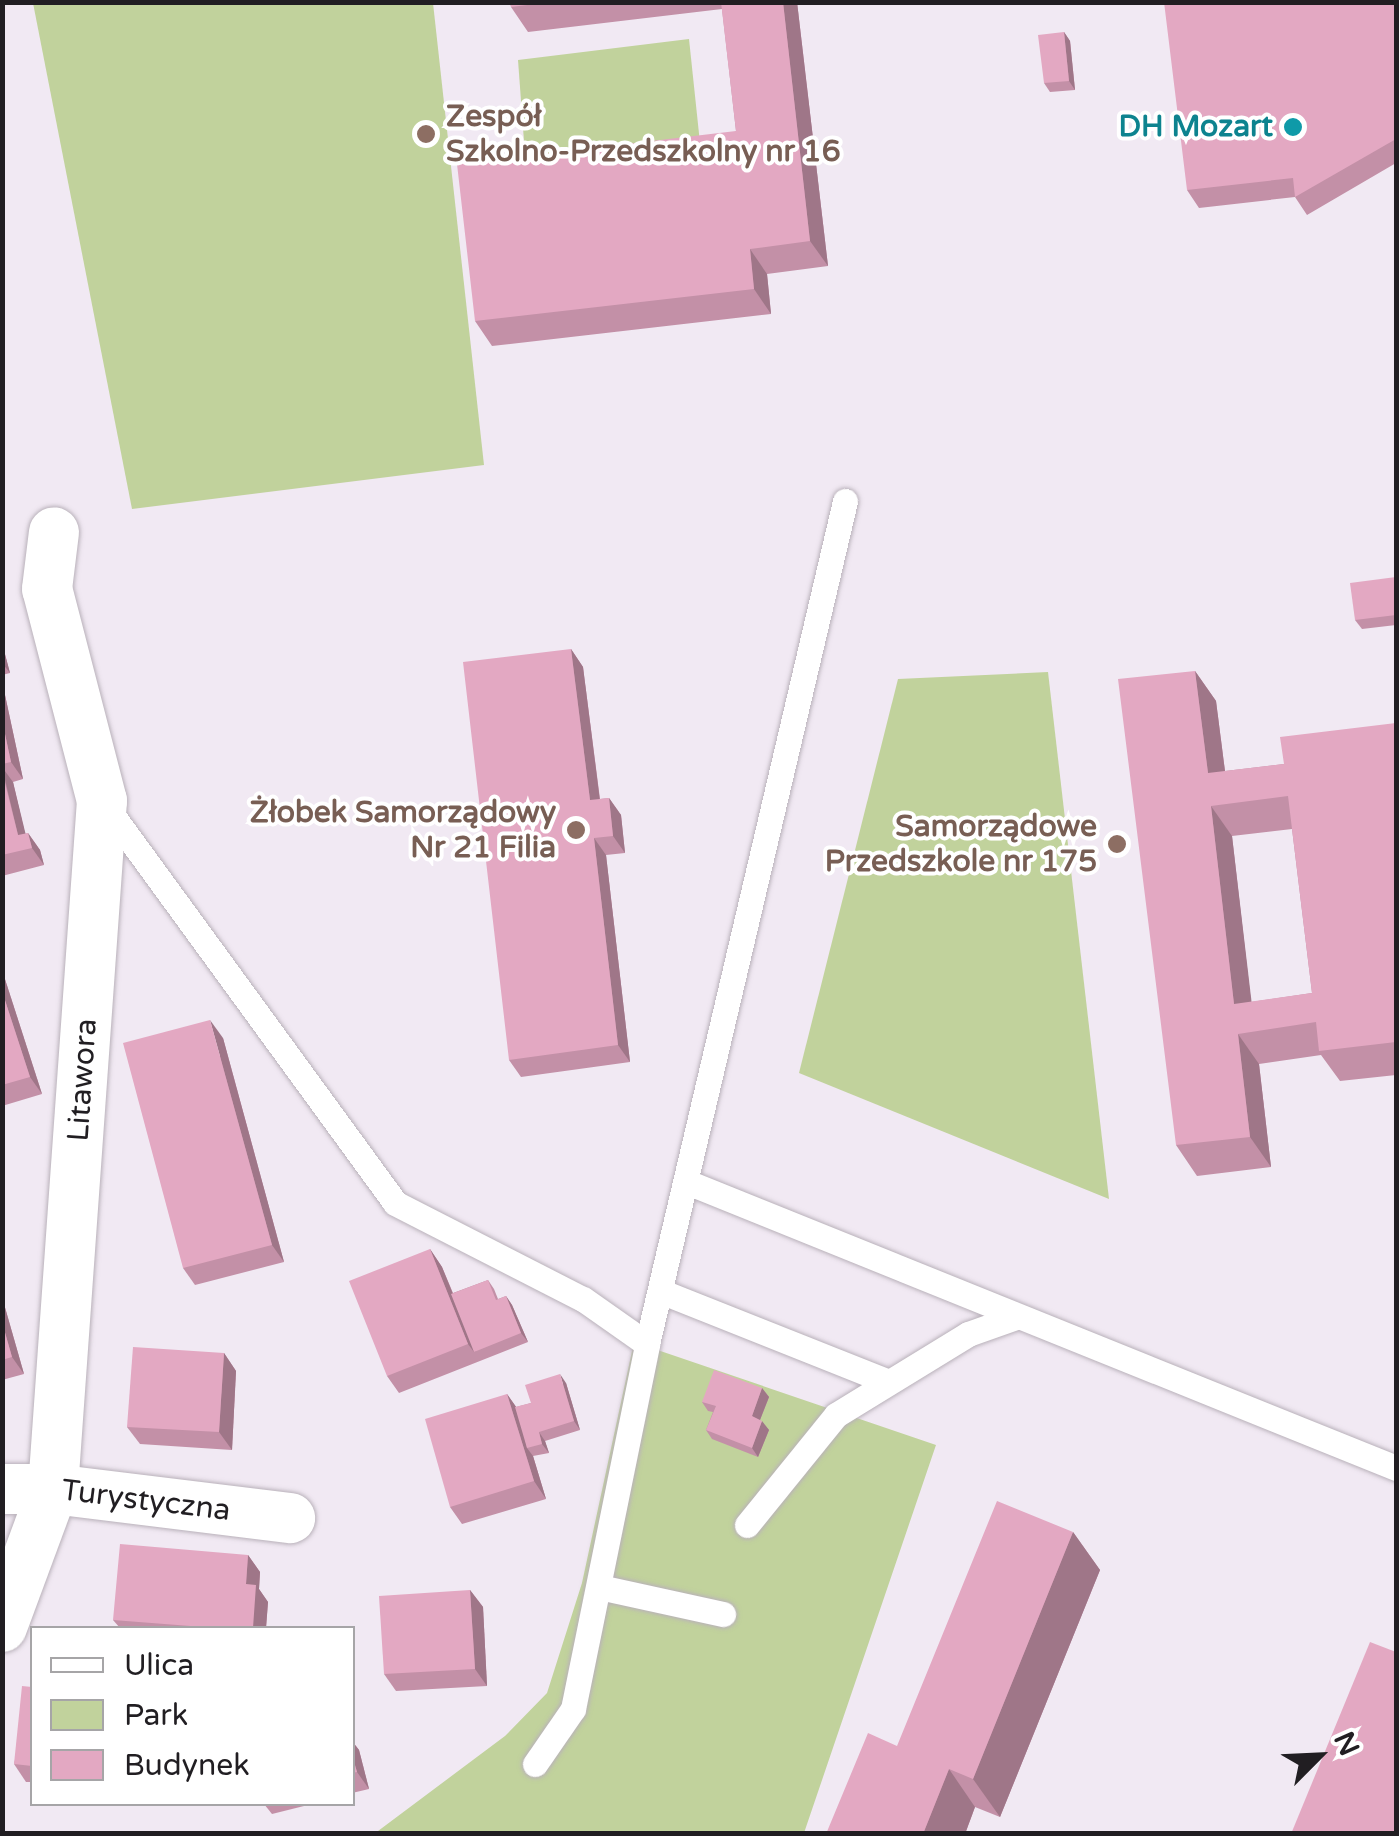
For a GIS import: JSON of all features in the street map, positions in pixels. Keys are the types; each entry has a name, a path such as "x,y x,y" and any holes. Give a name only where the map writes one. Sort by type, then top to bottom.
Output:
{"street":[{"name":"Litawora","path":"2,1627 54,1489 102,801 47,589 54,532"},
{"name":"Turystyczna","path":"2,1489 54,1489 290,1518"}],"lane":[{"path":"536,1764 573,1708 647,1344 845,501"},
{"path":"102,801 395,1203 583,1299 647,1344"},
{"path":"687,1182 1396,1468"},
{"path":"660,1291 889,1382"},
{"path":"747,1525 836,1415 968,1334 1016,1317"},
{"path":"599,1587 723,1614"}],"green space":[{"path":"33,3 433,3 484,465 132,509"},
{"path":"689,39 702,162 527,182 518,60"},
{"path":"1048,672 1109,1199 799,1073 898,679"},
{"path":"634,1342 936,1445 804,1833 374,1834 505,1736 547,1693 582,1583"}],"building":[{"path":"510,2 551,2 511,7"},
{"path":"721,2 783,2 810,241 750,249 754,289 475,321 457,164 736,131"},
{"name":"DH Mozart","path":"1164,2 1396,2 1396,139 1295,197 1293,178 1187,190"},
{"path":"1064,32 1069,81 1044,83 1038,35"},
{"path":"1396,577 1396,615 1355,620 1350,583"},
{"path":"571,649 590,800 609,798 613,836 594,838 618,1045 509,1060 463,662"},
{"path":"1195,671 1208,773 1284,764 1280,737 1396,723 1396,1042 1319,1051 1316,1022 1238,1034 1250,1137 1176,1145 1118,679","holes":["1288,796 1312,993 1234,1004 1211,806"]},
{"path":"2,720 11,762 2,764"},
{"path":"2,771 18,835 28,833 32,848 2,855"},
{"path":"2,991 30,1077 2,1085"},
{"path":"210,1020 272,1245 183,1268 123,1043"},
{"path":"430,1249 468,1344 387,1376 349,1281"},
{"path":"488,1280 496,1300 506,1296 521,1333 474,1352 451,1294"},
{"path":"2,1322 12,1357 2,1360"},
{"path":"133,1347 224,1353 219,1432 127,1427"},
{"path":"714,1370 762,1388 752,1416 762,1421 752,1448 706,1430 716,1406 702,1402"},
{"path":"560,1374 574,1421 539,1432 542,1444 527,1448 515,1407 531,1403 525,1385"},
{"path":"507,1394 534,1481 450,1507 425,1419"},
{"path":"997,1501 1073,1532 973,1779 949,1769 923,1834 826,1834 868,1733 897,1746"},
{"path":"120,1544 248,1555 246,1584 256,1585 253,1626 113,1620"},
{"path":"470,1590 475,1669 384,1674 379,1596"},
{"path":"1370,1642 1396,1652 1396,1834 1291,1834"},
{"path":"22,1686 30,1687 30,1766 14,1764"}],"place":[{"name":"DH Mozart","path":"1293,127"},
{"name":"Zespół Szkolno-Przedszkolny nr 16","path":"426,134"},
{"name":"Żłobek Samorządowy Nr 21 Filia","path":"576,830"},
{"name":"Samorządowe Przedszkole nr 175","path":"1117,844"}]}
